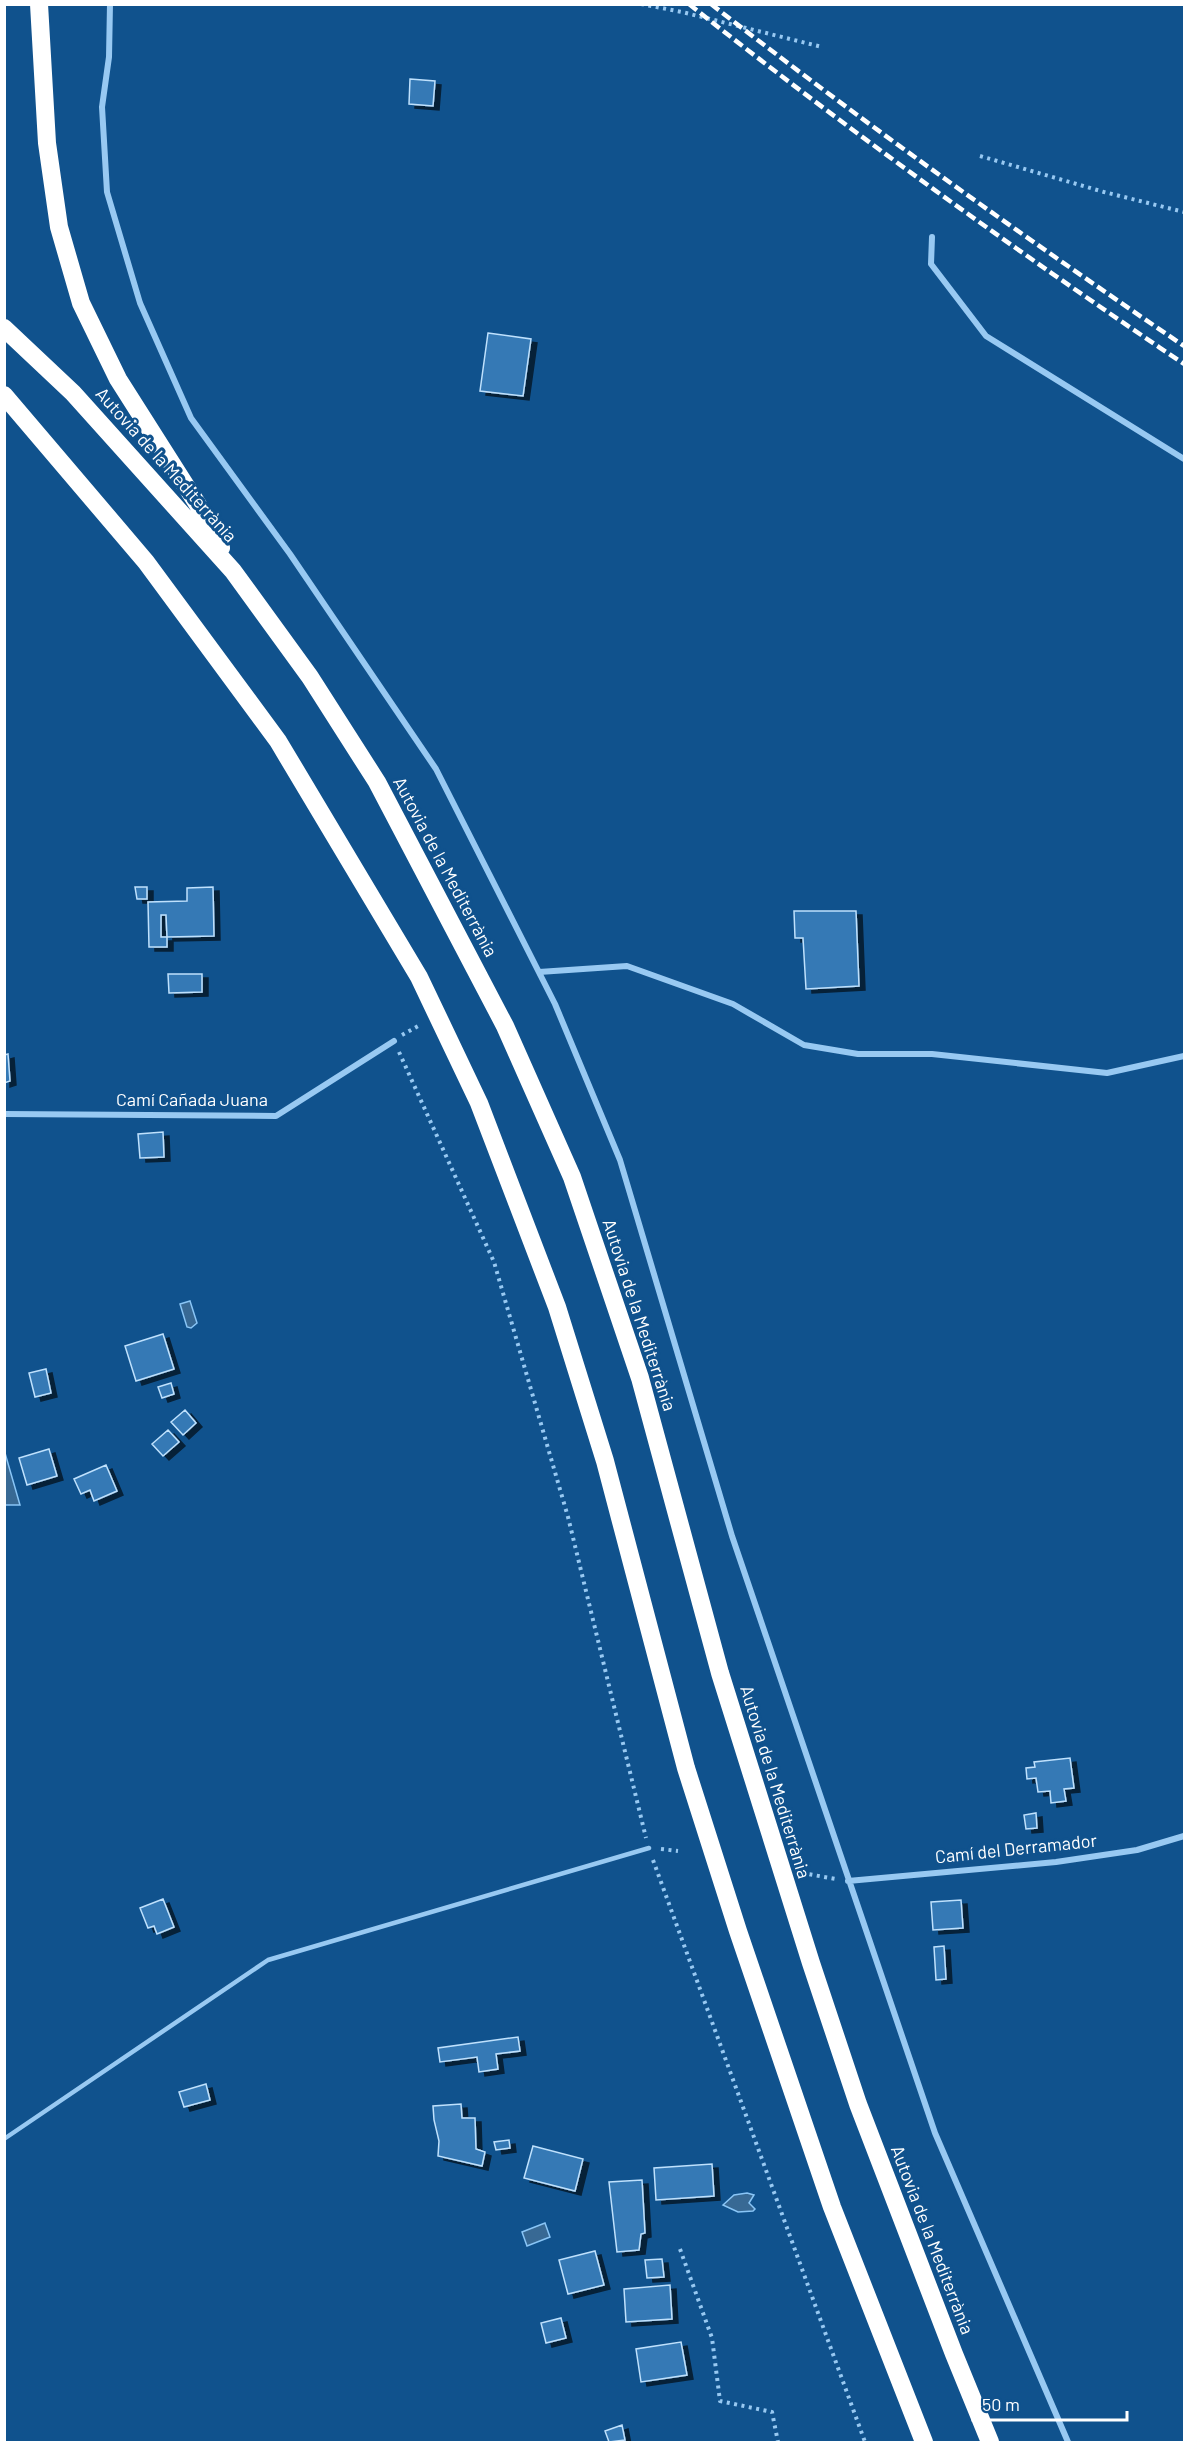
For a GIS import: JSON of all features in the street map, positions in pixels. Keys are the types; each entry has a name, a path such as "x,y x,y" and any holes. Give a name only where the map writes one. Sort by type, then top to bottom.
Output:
{"highway":[{"path":"39,4 47,143 59,227 81,303 118,379 198,505 233,570"},
{"name":"Autovia de la Mediterrània","path":"4,328 73,393 233,570 310,677 377,782 505,1026 572,1178 639,1378 720,1673 858,2104 954,2355 990,2442"},
{"path":"4,395 146,562 278,741 419,976 479,1103 557,1307 604,1461 686,1768 741,1942 832,2207 924,2442"}],"street":[{"path":"110,4 109,57 102,107 107,192 140,303 191,418 290,554 436,769 555,1004 620,1160 732,1536 935,2133 1068,2442"},
{"path":"932,237 931,264 986,336 1185,459"},
{"path":"539,972 627,966 733,1004 804,1045 858,1054 932,1054 1107,1073 1185,1056"},
{"name":"Camí Cañada Juana","path":"4,1114 276,1116 394,1041"},
{"name":"Camí del Derramador","path":"848,1881 1137,1851 1185,1836"}],"lane":[{"path":"4,2139 268,1960 649,1848"}],"path":[{"path":"641,4 822,47"},
{"path":"980,156 1185,213"},
{"path":"420,1025 394,1041 494,1262 568,1517 649,1848 865,2442"},
{"path":"649,1848 678,1851"},
{"path":"802,1873 848,1881"},
{"path":"680,2249 711,2338 720,2401 772,2412 778,2442"}],"water":[{"path":"190,1301 197,1323 191,1328 187,1327 180,1304"},
{"path":"5,1453 20,1505 5,1505"},
{"path":"747,2193 754,2195 749,2203 755,2209 753,2211 738,2212 723,2205 734,2195"},
{"path":"545,2223 550,2237 527,2246 522,2232"}],"building":[{"path":"410,79 435,81 433,106 409,104"},
{"path":"488,333 531,339 523,396 480,391"},
{"path":"135,887 147,887 147,899 137,899"},
{"path":"213,887 214,936 167,937 167,947 149,947 148,902 187,901 187,888","holes":["161,915 166,915 167,937 161,937"]},
{"path":"794,911 856,911 859,986 806,989 803,938 795,938"},
{"path":"168,974 202,974 202,992 169,993"},
{"path":"8,1054 10,1081 4,1083 4,1055"},
{"path":"163,1132 164,1157 140,1158 138,1134"},
{"path":"163,1334 174,1369 136,1381 125,1346"},
{"path":"46,1369 51,1393 35,1397 29,1373"},
{"path":"171,1383 174,1394 162,1398 158,1387"},
{"path":"185,1410 196,1423 183,1435 171,1422"},
{"path":"168,1430 179,1442 163,1456 152,1444"},
{"path":"49,1449 57,1476 27,1485 19,1458"},
{"path":"106,1465 117,1491 94,1501 90,1490 81,1494 74,1479"},
{"path":"1070,1758 1074,1788 1064,1789 1066,1801 1051,1803 1050,1791 1038,1792 1036,1778 1027,1779 1026,1768 1035,1767 1034,1762"},
{"path":"1036,1813 1037,1828 1026,1829 1024,1815"},
{"path":"163,1899 174,1927 157,1934 154,1926 148,1928 140,1908"},
{"path":"961,1900 963,1928 933,1930 931,1902"},
{"path":"944,1946 946,1979 936,1980 934,1947"},
{"path":"518,2037 520,2051 496,2054 498,2069 479,2072 477,2057 440,2062 438,2048"},
{"path":"206,2084 210,2100 184,2107 179,2092"},
{"path":"461,2104 462,2118 475,2118 476,2149 485,2152 482,2166 438,2156 439,2141 433,2106"},
{"path":"509,2140 510,2148 496,2150 494,2142"},
{"path":"533,2146 583,2159 575,2191 524,2178"},
{"path":"712,2164 714,2196 656,2200 654,2168"},
{"path":"642,2180 645,2233 641,2234 639,2250 617,2252 609,2182"},
{"path":"595,2251 604,2285 568,2294 559,2260"},
{"path":"662,2259 664,2277 647,2278 645,2260"},
{"path":"670,2285 672,2319 626,2322 624,2289"},
{"path":"561,2318 566,2338 546,2343 541,2323"},
{"path":"681,2342 687,2375 641,2382 636,2349"},
{"path":"622,2425 625,2440 609,2442 605,2431"}],"railway":[{"path":"689,4 933,189 1184,364"},
{"path":"711,4 827,93 945,179 1184,346"}]}
